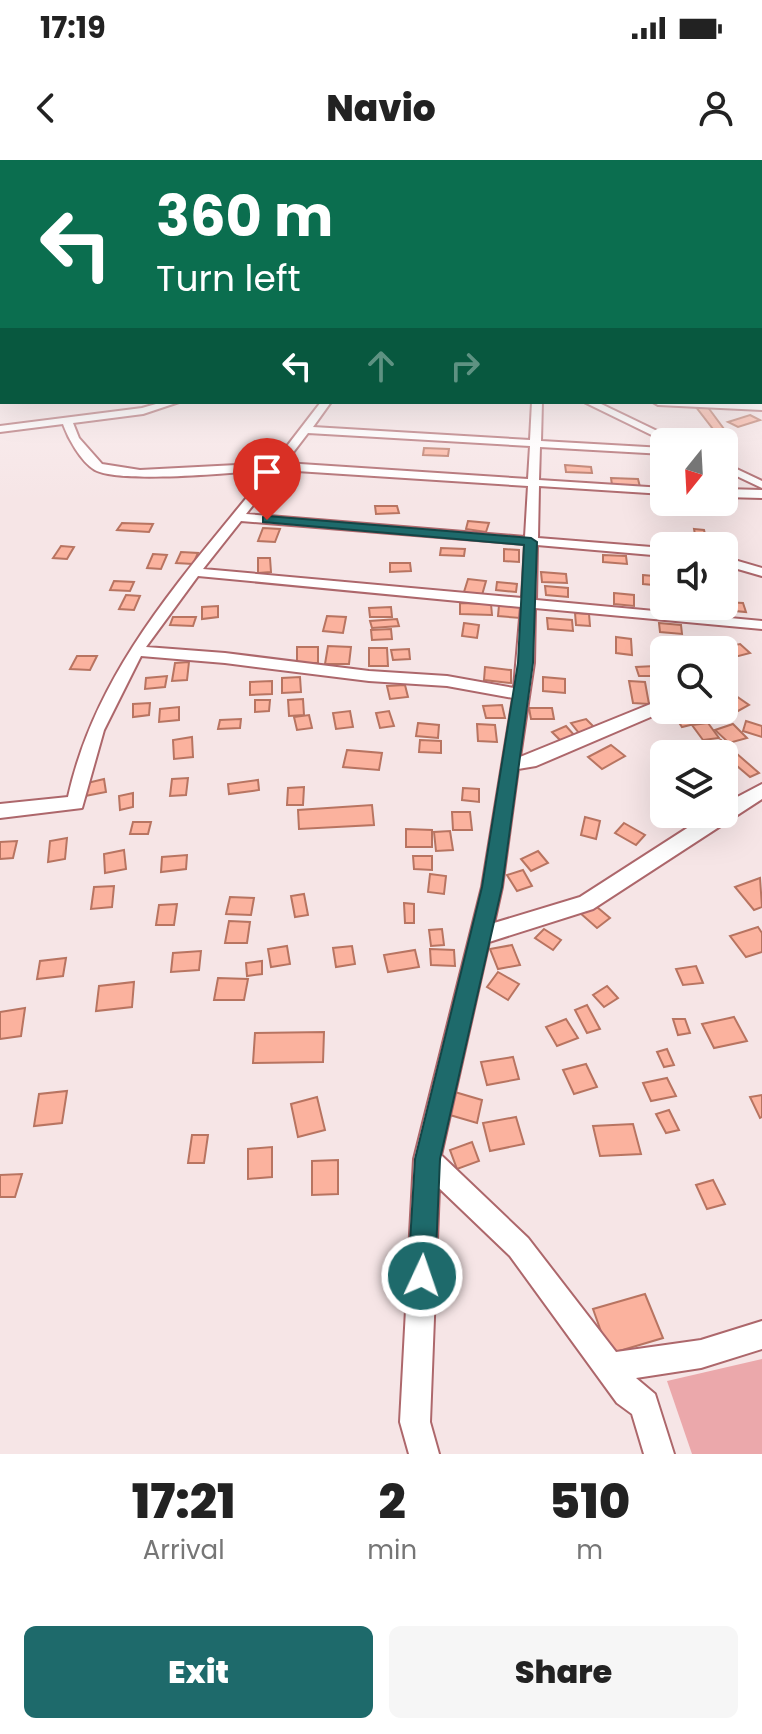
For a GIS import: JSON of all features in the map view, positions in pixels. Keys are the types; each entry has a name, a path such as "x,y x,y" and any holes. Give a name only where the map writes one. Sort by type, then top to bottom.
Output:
{"street":[{"path":"0,429 143,411 167,404"},
{"path":"0,811 76,803 82,767 95,726 134,651 325,404"},
{"path":"424,1454 415,1422 427,1159 492,887 526,663 537,404"},
{"path":"593,404 650,430"},
{"path":"67,421 74,439 98,467 140,473 277,466 650,490"},
{"path":"306,430 650,450"},
{"path":"738,473 762,485"},
{"path":"738,493 762,494"},
{"path":"238,517 650,551"},
{"path":"738,565 762,572"},
{"path":"195,572 762,625"},
{"path":"134,651 225,658 369,676 447,681 521,694"},
{"path":"510,764 530,762 650,711"},
{"path":"738,806 762,791"},
{"path":"480,936 586,903 702,828"},
{"path":"427,1159 519,1247 628,1392 644,1405 659,1454"},
{"path":"610,1367 701,1354 762,1335"}],"shaded area":[{"path":"762,1359 762,1454 692,1454 667,1381"}],"building":[{"path":"707,406 723,428 712,428 696,407"},
{"path":"750,415 760,420 738,427 728,422"},
{"path":"424,448 449,449 448,456 423,455"},
{"path":"565,465 591,467 592,473 566,472"},
{"path":"611,478 638,479 640,487 612,485"},
{"path":"375,506 397,506 399,513 376,514"},
{"path":"468,521 489,523 486,532 466,529"},
{"path":"122,523 153,524 149,532 117,530"},
{"path":"263,528 280,529 275,542 258,541"},
{"path":"61,546 74,547 67,559 53,558"},
{"path":"441,548 465,549 464,556 440,555"},
{"path":"504,549 519,550 519,562 504,561"},
{"path":"181,552 198,553 193,564 176,563"},
{"path":"153,554 167,555 161,569 147,568"},
{"path":"603,555 626,556 627,564 603,562"},
{"path":"258,558 270,558 271,572 258,573"},
{"path":"390,563 410,563 411,571 390,572"},
{"path":"541,572 566,574 567,583 542,582"},
{"path":"643,575 650,576 650,585 643,584"},
{"path":"468,579 486,581 482,595 464,592"},
{"path":"114,581 134,582 130,591 110,590"},
{"path":"497,582 517,584 516,592 496,590"},
{"path":"545,586 568,588 568,597 546,595"},
{"path":"614,593 634,595 634,606 614,604"},
{"path":"126,595 140,596 134,610 119,609"},
{"path":"460,603 491,604 492,615 460,614"},
{"path":"738,603 743,603 746,612 738,611"},
{"path":"499,605 520,607 520,618 498,616"},
{"path":"218,606 218,617 202,619 202,607"},
{"path":"391,607 392,617 370,617 369,608"},
{"path":"575,613 589,614 590,626 576,625"},
{"path":"327,616 346,617 343,633 323,631"},
{"path":"173,617 196,617 193,626 170,625"},
{"path":"547,618 572,620 573,631 548,629"},
{"path":"397,619 399,626 372,628 370,621"},
{"path":"464,623 479,625 477,638 462,636"},
{"path":"659,623 681,625 682,634 660,632"},
{"path":"391,629 392,639 372,640 371,630"},
{"path":"616,637 631,639 632,655 616,653"},
{"path":"740,644 750,653 738,656"},
{"path":"328,646 351,647 349,664 325,664"},
{"path":"297,647 318,647 318,663 297,663"},
{"path":"369,648 387,648 388,666 369,666"},
{"path":"409,649 410,659 393,660 391,650"},
{"path":"77,656 97,656 90,670 70,669"},
{"path":"189,662 187,680 172,681 175,663"},
{"path":"650,666 650,676 639,676 636,667"},
{"path":"485,667 511,670 511,683 484,680"},
{"path":"167,676 165,687 145,689 146,678"},
{"path":"300,677 301,692 282,693 282,678"},
{"path":"543,677 565,679 565,693 543,691"},
{"path":"272,681 272,694 250,695 250,682"},
{"path":"629,681 645,682 649,704 633,703"},
{"path":"405,685 408,697 390,699 387,686"},
{"path":"738,697 749,705 738,711"},
{"path":"303,699 304,715 289,716 288,700"},
{"path":"255,700 270,700 269,711 255,712"},
{"path":"150,703 149,715 133,717 133,704"},
{"path":"502,705 505,718 486,718 483,706"},
{"path":"179,707 179,720 159,722 160,709"},
{"path":"529,708 552,708 554,719 531,719"},
{"path":"350,711 353,727 336,729 333,713"},
{"path":"389,711 394,726 380,728 376,713"},
{"path":"309,715 312,728 297,730 294,717"},
{"path":"241,719 240,728 218,729 220,720"},
{"path":"586,719 595,728 579,733 571,723"},
{"path":"746,721 762,726 762,737 743,731"},
{"path":"418,723 439,725 438,738 416,736"},
{"path":"477,724 495,725 497,742 478,741"},
{"path":"709,724 719,738 703,740 692,725"},
{"path":"733,724 747,738 726,740 715,730"},
{"path":"566,726 575,736 561,741 552,732"},
{"path":"192,737 193,757 174,759 173,740"},
{"path":"420,740 441,741 441,753 419,752"},
{"path":"611,745 625,756 602,769 588,757"},
{"path":"347,750 382,753 379,770 343,767"},
{"path":"738,755 759,773 750,777 738,767"},
{"path":"188,778 186,795 170,796 172,779"},
{"path":"104,779 106,792 85,796 83,784"},
{"path":"258,780 259,790 229,794 228,784"},
{"path":"304,787 303,805 287,805 288,788"},
{"path":"463,788 479,789 479,802 462,800"},
{"path":"133,793 133,807 120,810 119,796"},
{"path":"372,805 374,825 299,829 298,810"},
{"path":"452,812 470,812 472,830 453,830"},
{"path":"585,817 600,821 596,839 581,835"},
{"path":"133,822 151,822 148,834 130,834"},
{"path":"624,823 645,835 636,845 615,833"},
{"path":"406,829 432,830 432,847 406,847"},
{"path":"450,831 453,850 436,851 434,832"},
{"path":"67,838 65,859 48,862 50,841"},
{"path":"17,841 13,858 0,859 0,842"},
{"path":"124,850 126,869 105,873 104,854"},
{"path":"538,851 548,863 531,871 521,859"},
{"path":"187,855 186,869 161,872 162,857"},
{"path":"413,856 432,856 432,870 414,869"},
{"path":"523,870 532,886 517,891 507,875"},
{"path":"430,874 446,876 444,894 428,892"},
{"path":"760,878 762,907 754,910 735,887"},
{"path":"114,886 112,907 91,909 94,887"},
{"path":"304,894 308,915 295,917 291,896"},
{"path":"230,897 254,898 251,915 226,914"},
{"path":"591,902 610,918 597,928 579,912"},
{"path":"404,903 414,904 414,923 405,923"},
{"path":"177,904 174,925 156,925 159,905"},
{"path":"229,921 250,922 247,943 225,943"},
{"path":"758,927 762,933 762,952 746,957 730,936"},
{"path":"442,929 444,945 431,946 429,930"},
{"path":"544,929 561,940 553,950 535,938"},
{"path":"512,945 520,965 498,969 490,949"},
{"path":"287,946 290,964 271,967 268,949"},
{"path":"352,946 355,964 336,967 333,948"},
{"path":"430,949 454,950 455,966 431,965"},
{"path":"415,950 419,967 388,972 384,955"},
{"path":"201,951 199,970 171,972 173,953"},
{"path":"66,958 63,976 37,979 40,961"},
{"path":"262,961 262,974 247,976 246,963"},
{"path":"696,966 703,983 683,985 676,969"},
{"path":"498,972 519,984 508,1000 487,987"},
{"path":"218,978 248,979 244,1000 214,1000"},
{"path":"134,982 132,1007 96,1011 99,986"},
{"path":"607,986 618,998 604,1007 593,995"},
{"path":"587,1005 600,1029 587,1033 575,1010"},
{"path":"25,1008 21,1036 0,1039 0,1012"},
{"path":"734,1017 747,1041 714,1048 702,1024"},
{"path":"566,1019 578,1038 557,1046 546,1027"},
{"path":"673,1019 685,1019 690,1033 678,1035"},
{"path":"324,1032 323,1062 253,1063 255,1033"},
{"path":"667,1049 674,1065 664,1067 657,1052"},
{"path":"513,1057 519,1079 487,1085 481,1062"},
{"path":"586,1064 597,1087 574,1094 563,1070"},
{"path":"667,1078 676,1096 651,1101 643,1083"},
{"path":"448,1090 482,1100 477,1123 443,1113"},
{"path":"67,1091 62,1123 34,1126 39,1094"},
{"path":"762,1095 762,1117 760,1118 750,1097"},
{"path":"317,1097 325,1130 298,1137 291,1104"},
{"path":"669,1110 679,1130 666,1133 656,1114"},
{"path":"516,1117 524,1144 490,1151 483,1123"},
{"path":"633,1124 641,1154 600,1156 593,1126"},
{"path":"192,1135 208,1135 204,1163 188,1163"},
{"path":"472,1142 479,1161 457,1169 450,1150"},
{"path":"272,1147 272,1177 248,1179 248,1149"},
{"path":"338,1160 338,1194 312,1195 312,1161"},
{"path":"22,1174 15,1197 0,1197 0,1175"},
{"path":"713,1180 725,1204 707,1209 696,1185"},
{"path":"645,1294 663,1338 609,1354 593,1309"}],"route":[{"path":"267,520 531,542 526,663 492,887 427,1159 422,1276"}]}
